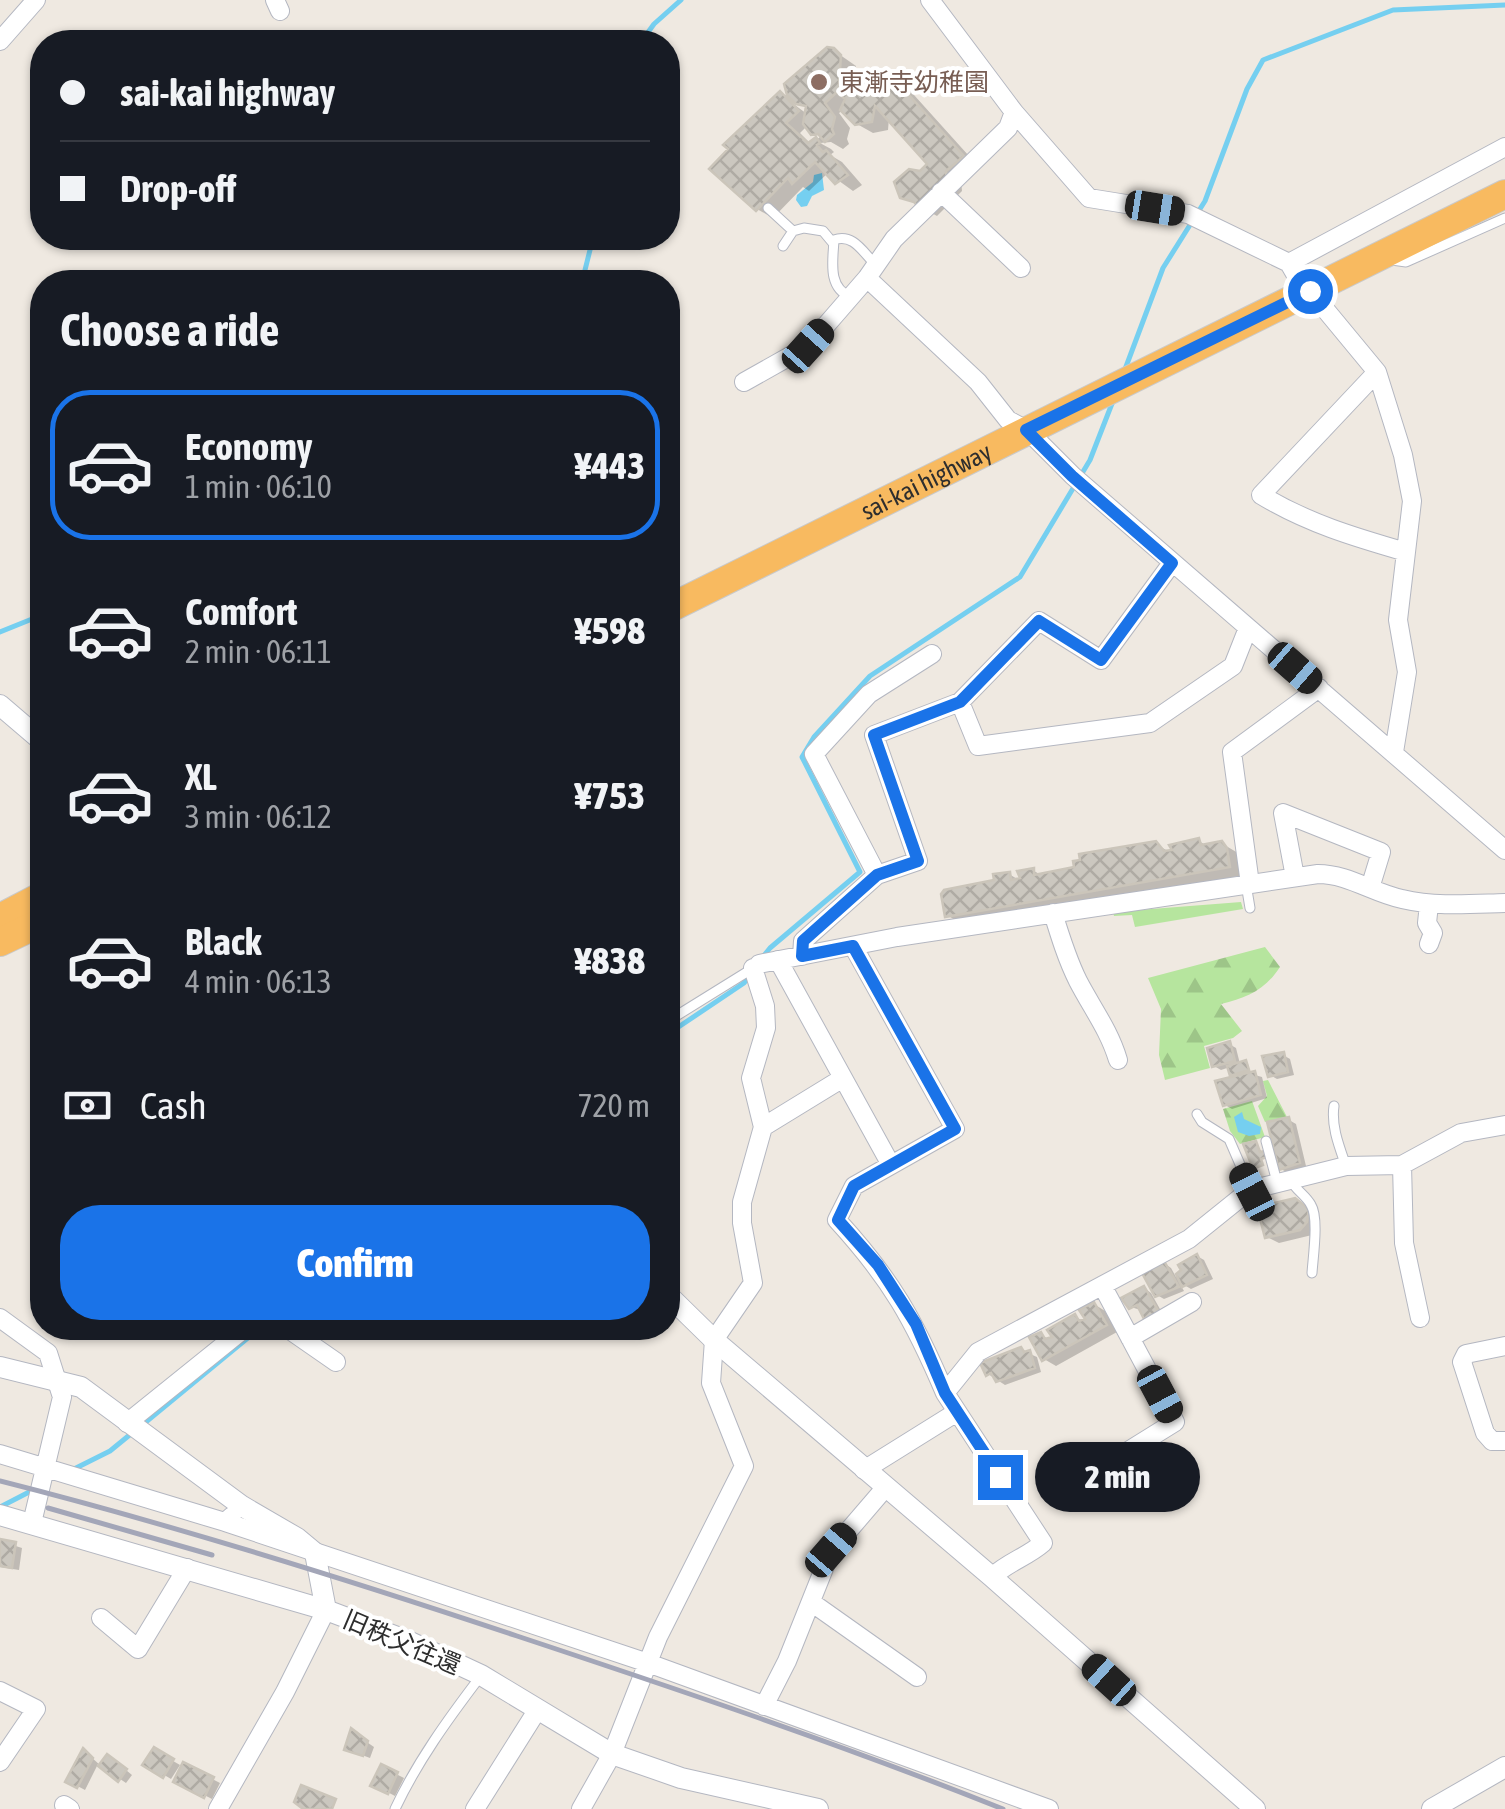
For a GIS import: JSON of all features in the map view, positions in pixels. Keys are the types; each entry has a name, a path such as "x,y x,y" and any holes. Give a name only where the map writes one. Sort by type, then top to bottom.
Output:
{"highway":[{"name":"sai-kai highway","path":"680,602 1299,277 1505,174"},
{"name":"sai-kai highway","path":"1299,277 1375,258 1505,194"},
{"name":"sai-kai highway","path":"680,582 1017,425"},
{"path":"0,918 30,902"},
{"path":"0,942 30,928"}],"street":[{"path":"0,41 36,0"},
{"path":"930,0 1014,112 1089,198 1188,214 1299,277 1377,372 1403,455 1412,501 1398,620 1407,672 1394,752"},
{"path":"744,382 808,346 894,239 1008,128 1014,112"},
{"path":"1299,277 1505,147"},
{"path":"941,192 1021,268"},
{"path":"872,271 1017,425 1072,476 1504,847"},
{"path":"1377,372 1261,494 1327,529 1406,552"},
{"path":"802,956 803,941 877,875 918,861 874,735 960,702 1039,621 1101,660 1172,563"},
{"path":"960,702 978,746 1150,724 1233,666 1248,628"},
{"path":"877,875 814,754 869,694 932,654"},
{"path":"1248,884 1232,752 1319,688"},
{"path":"0,705 30,731"},
{"path":"1295,877 1283,813 1382,852 1370,888"},
{"path":"763,964 1052,912 1295,877 1334,874 1397,898 1429,904 1505,903"},
{"path":"1429,904 1427,923 1433,933 1429,944"},
{"path":"1052,912 1079,983 1111,1035 1118,1060"},
{"path":"853,946 955,1129 854,1186 838,1220 878,1265 916,1324 945,1393 1043,1543 1028,1556 1007,1563 992,1577"},
{"path":"763,964 843,1078 891,1166"},
{"path":"582,1809 612,1754 648,1663 744,1466 711,1383 714,1340 753,1284 742,1202 763,1127 751,1078 766,1028 763,964"},
{"path":"763,1127 843,1078"},
{"path":"945,1393 978,1352 1189,1239 1252,1192 1346,1166 1402,1166 1461,1133 1505,1125"},
{"path":"1402,1166 1404,1243 1420,1318"},
{"path":"1103,1287 1175,1422 1109,1464"},
{"path":"1130,1338 1192,1302"},
{"path":"680,1307 1254,1809"},
{"path":"0,1318 30,1340"},
{"path":"30,1340 48,1353 62,1397 32,1523"},
{"path":"127,1423 229,1340"},
{"path":"304,1340 336,1362"},
{"path":"1505,1346 1466,1354 1462,1362 1485,1434 1492,1441 1505,1441"},
{"path":"0,1366 81,1387 242,1506 315,1553"},
{"path":"864,1470 957,1412"},
{"path":"0,1454 226,1522 648,1663 1048,1809"},
{"path":"764,1706 787,1661 831,1550 885,1488"},
{"path":"226,1522 242,1506"},
{"path":"0,1515 326,1610 285,1692 218,1809"},
{"name":"旧秩父往還","path":"315,1553 326,1610 408,1641 481,1676 612,1754 681,1778 818,1809"},
{"path":"102,1618 138,1649 187,1568"},
{"path":"811,1602 917,1676"},
{"path":"0,1691 36,1709 0,1762"},
{"path":"475,1809 538,1709"},
{"path":"1432,1809 1505,1768"}],"lane":[{"path":"768,208 793,231 818,229 828,234 833,243 834,283 844,295 851,296"},
{"path":"1375,258 1406,262 1505,218"},
{"path":"783,246 793,231"},
{"path":"833,243 838,237 848,238 872,271"},
{"path":"1248,884 1250,908"},
{"path":"680,1013 763,964"},
{"path":"1334,1106 1336,1140 1346,1166"},
{"path":"1197,1114 1202,1122 1229,1139 1252,1192"},
{"path":"1266,1140 1284,1181 1314,1210 1312,1272"},
{"path":"394,1809 417,1768 481,1676"}],"green space":[{"path":"1241,902 1243,909 1135,927 1132,915 1114,916 1113,912"},
{"path":"1265,947 1280,967 1274,975 1255,992 1221,1004 1242,1031 1233,1038 1204,1046 1210,1068 1165,1080 1159,1055 1161,1009 1148,978"},
{"path":"1268,1080 1287,1117 1265,1122 1258,1106 1267,1096 1263,1081"},
{"path":"1252,1101 1265,1137 1240,1144 1230,1131 1223,1109"}],"water":[{"path":"822,173 824,190 801,207 797,195 813,182 814,175"},
{"path":"1242,1112 1244,1119 1261,1127 1260,1134 1238,1132 1234,1117"}],"building":[{"path":"827,47 841,55 839,85 842,87 846,75 862,72 872,85 889,73 964,156 946,171 947,182 920,209 914,202 900,198 894,182 909,169 920,171 927,164 875,106 872,122 855,125 840,110 845,99 837,92 825,103 835,117 834,134 825,142 818,134 811,135 803,124 806,106 796,104 787,95 784,84"},
{"path":"780,91 799,111 786,123 808,143 816,137 820,143 817,145 848,175 835,184 815,162 792,184 788,178 756,211 709,169 728,149 723,145"},
{"path":"1199,838 1201,845 1222,841 1230,867 945,917 941,894 944,890 994,880 993,874 1010,872 1011,880 1020,878 1017,871 1034,868 1034,875 1074,867 1073,861 1080,860 1079,854 1156,841 1164,851 1172,850 1169,845"},
{"path":"1230,1041 1235,1061 1212,1067 1207,1048"},
{"path":"1284,1052 1288,1072 1268,1077 1262,1056"},
{"path":"1246,1060 1249,1070 1230,1076 1227,1066"},
{"path":"1255,1071 1261,1095 1223,1106 1215,1081"},
{"path":"1289,1117 1300,1163 1279,1170 1267,1122"},
{"path":"1256,1141 1267,1157 1261,1159 1263,1165 1253,1169 1243,1144"},
{"path":"1295,1198 1309,1209 1307,1222 1300,1230 1265,1238 1257,1207"},
{"path":"1197,1254 1207,1275 1182,1287 1176,1274 1181,1270 1178,1265"},
{"path":"1164,1261 1179,1287 1155,1297 1141,1271"},
{"path":"1144,1286 1160,1314 1145,1321 1137,1305 1129,1309 1121,1298"},
{"path":"1094,1302 1107,1325 1042,1361 1029,1337 1041,1332 1045,1339 1052,1337 1047,1330 1075,1314 1079,1321 1085,1319 1079,1310"},
{"path":"1021,1347 1024,1352 1030,1350 1035,1368 996,1382 991,1373 986,1376 980,1363"},
{"path":"0,1539 16,1542 12,1568 0,1566"},
{"path":"351,1728 368,1741 363,1756 344,1750"},
{"path":"154,1747 174,1759 163,1778 142,1765"},
{"path":"83,1748 93,1758 77,1788 65,1782"},
{"path":"107,1754 127,1769 118,1782 98,1766"},
{"path":"183,1762 214,1777 204,1798 173,1782"},
{"path":"381,1764 398,1772 388,1794 370,1786"},
{"path":"301,1785 336,1799 332,1809 303,1809 294,1802"}],"waterway":[{"path":"650,30 681,0"},
{"path":"1124,372 1163,268 1205,201 1247,89 1263,60 1393,10 1505,5"},
{"path":"585,270 590,250"},
{"path":"762,958 860,872 802,757 814,737 870,676 1020,577 1090,460 1113,401"},
{"path":"0,632 30,620"},
{"path":"680,1026 750,975"},
{"path":"141,1426 245,1340"},
{"path":"74,1469 110,1451 132,1433"},
{"path":"0,1507 33,1490"}],"railway":[{"path":"0,1481 195,1534 453,1615 761,1719 1003,1809"},
{"path":"48,1508 212,1555"}],"place":[{"name":"東漸寺幼稚園","path":"819,82"}],"route":[{"path":"1000,1477 945,1393 916,1324 878,1265 838,1220 854,1186 955,1129 853,946 802,956 803,941 877,875 918,861 874,735 960,702 1039,621 1101,660 1172,563 1072,476 1026,430 1310,291"}]}
